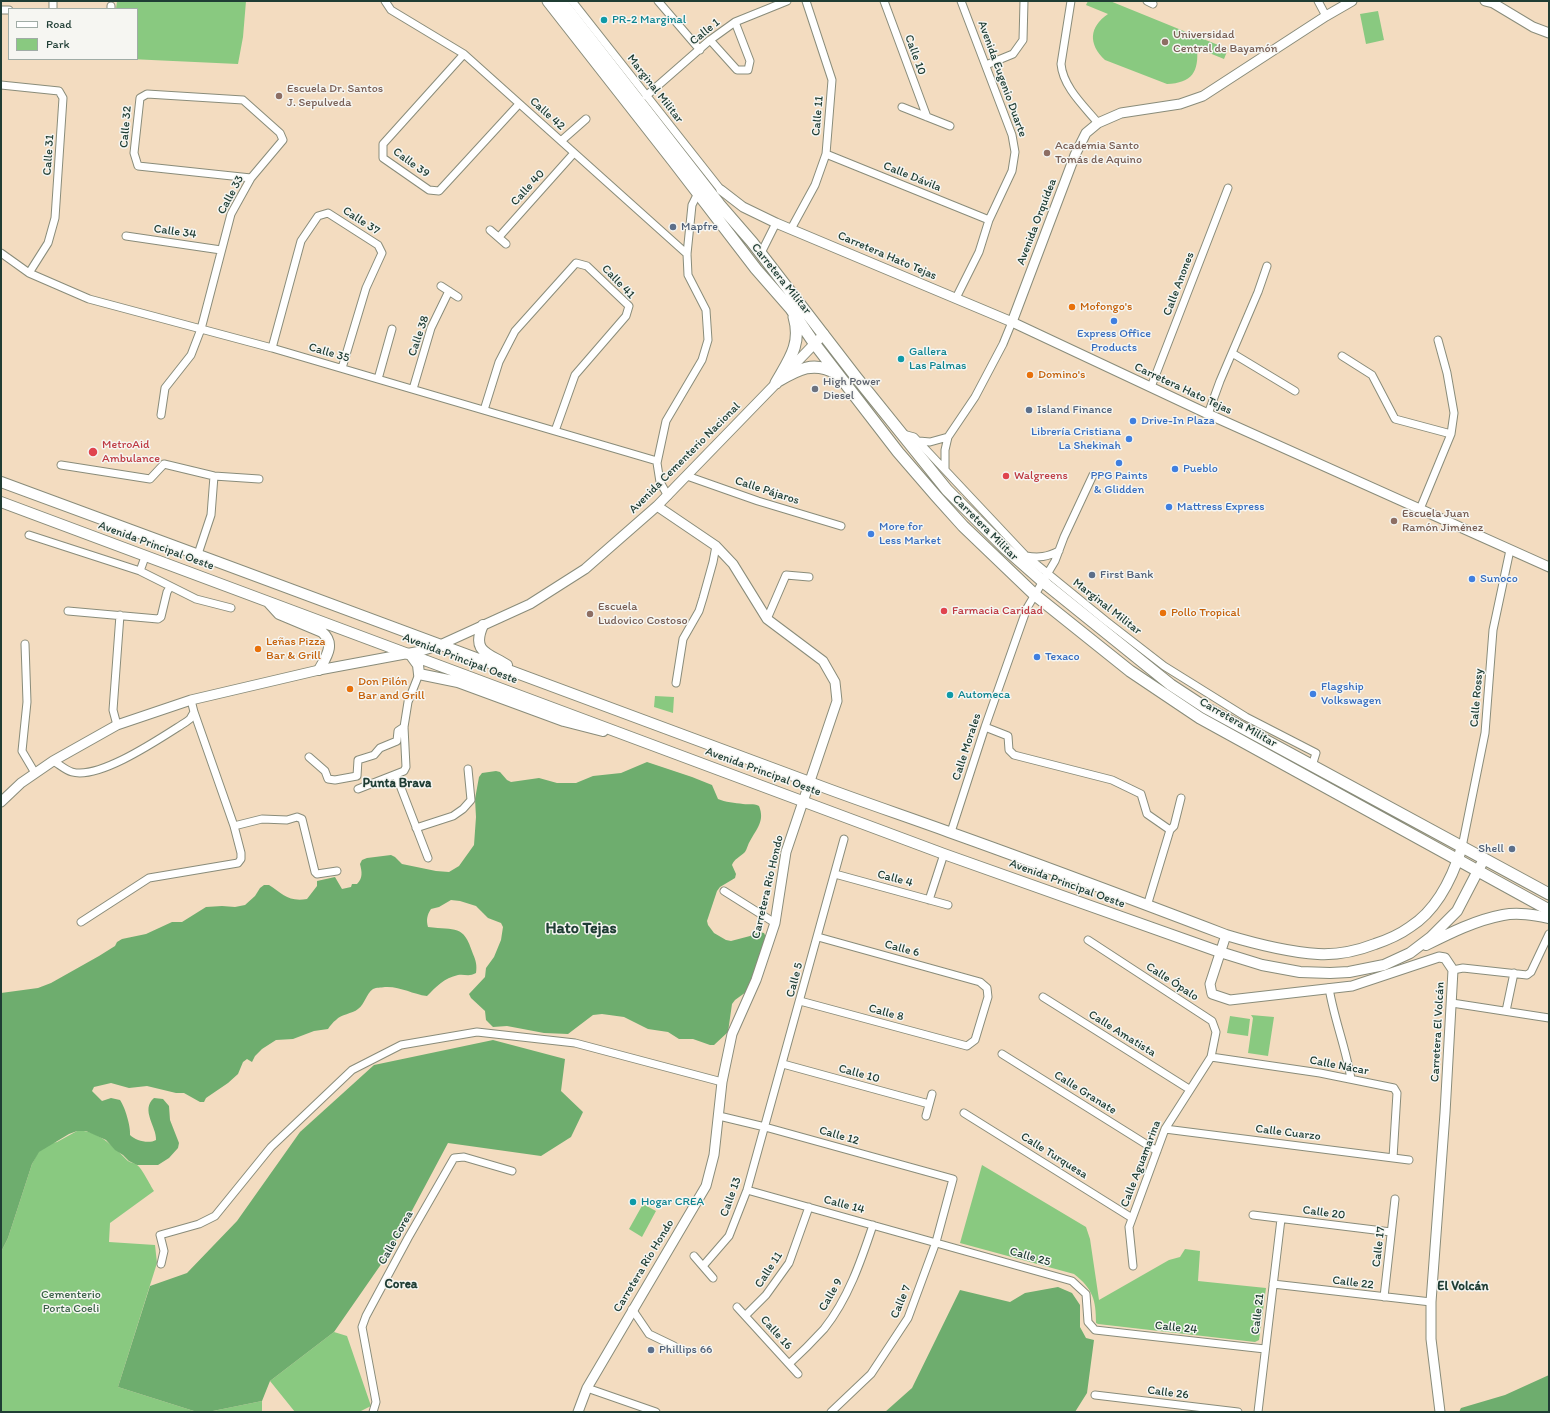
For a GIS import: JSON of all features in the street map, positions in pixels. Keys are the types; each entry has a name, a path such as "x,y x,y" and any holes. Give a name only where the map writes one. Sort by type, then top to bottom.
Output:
{"main road":[{"name":"Carretera Militar","path":"548,1 756,269 791,309 814,343 898,452 963,526 1035,595 1130,671 1200,718 1549,910"},
{"name":"Carretera Militar","path":"561,1 719,204 761,253 856,377 947,490 1005,548 1045,578 1171,685 1206,708 1549,894"},
{"path":"776,383 792,355 796,343 796,325 791,309"},
{"path":"776,383 798,369 813,366 826,368 839,375"},
{"name":"Avenida Principal Oeste","path":"1,482 810,782 951,832 1226,935 1265,947 1319,954 1333,954 1359,950 1396,936 1422,918 1436,902 1448,882 1462,847"},
{"name":"Avenida Principal Oeste","path":"1,502 944,854 1220,952 1262,965 1300,972 1349,972 1379,966 1410,954 1431,937 1457,911 1484,859"},
{"path":"268,602 279,614 322,632 328,637 330,645 319,670"},
{"path":"483,625 478,642 483,651 528,678"},
{"path":"410,654 418,665 419,674 458,682 590,729 623,734"},
{"path":"1410,954 1480,921 1504,915 1527,914 1549,918"}],"street":[{"name":"Calle 42","path":"385,1 391,10 464,54 687,254"},
{"name":"Marginal Militar","path":"572,1 721,190"},
{"path":"658,1 700,50"},
{"name":"Calle 1","path":"646,96 710,40 735,22 787,1"},
{"name":"Calle 11","path":"791,229 815,185 826,154 832,80 806,1"},
{"name":"Calle 10","path":"884,1 927,117"},
{"name":"Avenida Eugenio Duarte","path":"956,298 979,252 989,220 1012,171 1015,152 1012,134 962,1"},
{"path":"986,65 1013,54 1023,40 1024,1"},
{"path":"1070,1 1061,64 1062,71 1066,82 1098,123"},
{"path":"1318,1 1326,16"},
{"name":"Avenida Orquídea","path":"948,437 975,397 1004,344 1075,155 1086,133 1098,123 1121,113 1180,104 1203,96 1326,16 1352,1"},
{"path":"1485,1 1493,3 1533,26 1549,33"},
{"path":"710,40 737,70 748,70 750,61 735,22"},
{"name":"Calle 39","path":"464,54 383,144 383,158 429,190 439,191 519,104"},
{"name":"Calle 31","path":"1,85 60,90 63,98 55,218 48,243 29,273"},
{"name":"Calle 32","path":"251,178 138,166 134,153 140,98 147,94 243,100 257,112"},
{"path":"902,107 950,126"},
{"name":"Calle 33","path":"161,415 166,388 191,355 201,329 231,214 251,178 282,140 280,133 257,112"},
{"path":"561,141 586,119"},
{"name":"Calle 40","path":"499,237 574,153"},
{"name":"Calle Dávila","path":"826,154 989,220"},
{"name":"Calle Anones","path":"1151,387 1228,188"},
{"name":"Carretera Hato Tejas","path":"721,190 743,207 791,229 1012,322 1208,414 1549,567"},
{"path":"668,496 660,482 657,461 666,421 702,360 708,340 706,310 688,275 687,254 692,205 698,193"},
{"name":"Calle 37","path":"272,348 301,241 318,216 328,212 378,245 382,253 366,288 342,368"},
{"path":"761,253 776,222"},
{"path":"490,230 506,244"},
{"name":"Calle 34","path":"126,236 221,250"},
{"name":"Calle 35","path":"1,253 29,273 89,299 272,348 657,461"},
{"name":"Calle 41","path":"484,410 499,362 515,332 576,263 587,266 629,306 626,316 575,375 555,431"},
{"path":"1208,414 1258,292 1267,266"},
{"path":"441,286 458,297"},
{"name":"Calle 38","path":"413,389 431,328 449,291"},
{"path":"378,379 392,329"},
{"name":"Avenida Cementerio Nacional","path":"1,802 21,784 53,761 117,725 191,700 319,670 410,654 440,645 530,604 585,568 658,506 824,334"},
{"path":"1420,509 1451,434 1454,413 1447,373 1438,340"},
{"path":"1232,353 1295,391"},
{"path":"1342,356 1372,375 1395,419 1451,434"},
{"path":"902,434 914,437 919,441 1045,578"},
{"path":"919,441 930,442 948,437 945,450 945,469"},
{"path":"61,465 150,479 164,464 214,476 259,479"},
{"name":"Calle Morales","path":"951,832 985,727 1027,608 1055,561 1093,475"},
{"path":"198,554 211,515 214,476"},
{"name":"Calle Pájaros","path":"687,476 758,501 841,526"},
{"name":"Carretera Río Hondo","path":"578,1412 587,1388 632,1309 706,1186 714,1155 722,1082 732,1034 756,980 775,923 786,852 836,701 835,682 823,661 767,619 733,564 716,546 658,506"},
{"path":"29,535 140,571 196,599 231,608"},
{"path":"676,683 683,639 699,611 704,598 716,546"},
{"name":"Calle Rossy","path":"1462,847 1485,733 1493,630 1510,550"},
{"path":"1025,555 1038,558 1047,557 1059,551"},
{"path":"140,571 145,556"},
{"path":"767,619 786,575 809,577"},
{"path":"68,611 158,619 161,617 167,592 170,587"},
{"path":"117,725 113,710 120,615"},
{"path":"25,644 27,702 22,751 35,773"},
{"path":"358,789 404,771 406,767 404,727 408,702 419,674"},
{"path":"81,922 149,878 238,863 241,859 241,853 234,826 191,700"},
{"path":"53,761 72,772 84,772 101,769 136,752 186,722 194,712"},
{"path":"308,757 325,771 328,779 335,780 357,776 358,760 374,755 380,748 397,741 398,731 404,727"},
{"path":"985,727 1008,736 1009,750 1014,755 1112,780 1141,794 1147,814 1170,830"},
{"path":"416,828 453,816 463,809 471,800 468,769"},
{"path":"396,775 428,858"},
{"path":"1148,906 1170,830 1174,826 1181,798"},
{"path":"234,826 262,819 287,820 297,817 302,819 315,872 317,874 337,871"},
{"name":"Calle 5","path":"765,1127 844,839"},
{"path":"929,900 944,854"},
{"name":"Calle 4","path":"835,874 948,905"},
{"path":"724,891 775,923"},
{"path":"1453,970 1463,968 1527,975 1531,972 1549,934"},
{"name":"Carretera El Volcán","path":"1226,935 1210,984 1212,994 1230,1000 1352,986 1439,957 1445,958 1453,970 1445,1113 1430,1302 1431,1339 1440,1412"},
{"name":"Calle 6","path":"818,937 980,982 987,988 988,996 976,1040 967,1046"},
{"name":"Calle Ópalo","path":"1088,940 1212,1021 1216,1032 1211,1057"},
{"path":"1506,1011 1514,973"},
{"path":"1329,988 1333,1011 1344,1044 1351,1078"},
{"name":"Calle Amatista","path":"1043,997 1190,1089"},
{"name":"Calle 8","path":"800,1001 967,1046"},
{"path":"1452,1003 1549,1018"},
{"path":"162,1264 164,1251 160,1235 193,1226 215,1216 271,1147 352,1070 401,1045 477,1032 568,1042 722,1082"},
{"name":"Calle Granate","path":"1002,1054 1157,1151"},
{"name":"Calle Nácar","path":"1211,1057 1351,1078 1388,1086 1397,1093 1393,1158"},
{"name":"Calle Aguamarina","path":"1133,1266 1129,1226 1164,1128 1211,1057"},
{"name":"Calle 10","path":"783,1064 929,1104"},
{"path":"926,1116 932,1094"},
{"name":"Calle Turquesa","path":"964,1113 1132,1218"},
{"name":"Calle 12","path":"719,1116 765,1127 952,1179"},
{"name":"Calle 13","path":"703,1266 728,1236 746,1190 765,1127"},
{"name":"Calle Cuarzo","path":"1164,1128 1409,1160"},
{"name":"Calle Corea","path":"373,1412 376,1402 362,1327 366,1316 408,1238 454,1158 464,1157 512,1171"},
{"name":"Calle 7","path":"831,1412 871,1374 908,1318 936,1242 952,1179"},
{"name":"Calle 14","path":"746,1190 936,1242"},
{"name":"Calle 17","path":"1384,1297 1395,1199"},
{"name":"Calle 11","path":"746,1316 766,1295 789,1263 809,1207"},
{"name":"Calle 20","path":"1253,1215 1391,1232"},
{"name":"Calle 21","path":"1258,1412 1281,1219"},
{"name":"Calle 9","path":"789,1364 824,1329 839,1306 858,1269 873,1225"},
{"name":"Calle 25","path":"936,1242 1072,1281 1086,1294 1088,1322"},
{"path":"694,1256 714,1278"},
{"name":"Calle 22","path":"1273,1284 1430,1302"},
{"name":"Calle 16","path":"738,1307 798,1374"},
{"path":"632,1309 649,1334 674,1346"},
{"name":"Calle 24","path":"1088,1322 1095,1330 1265,1349"},
{"path":"587,1388 656,1412"},
{"name":"Calle 26","path":"1096,1395 1180,1409 1238,1412"}],"green space":[{"path":"117,1 246,1 243,37 238,64 138,59 138,8 116,8"},
{"path":"1088,1 1110,1 1228,49 1224,59 1197,48 1197,64 1192,75 1183,81 1167,84 1105,60 1099,54 1093,42 1094,30 1097,24 1108,14 1086,5"},
{"path":"1378,11 1384,40 1366,44 1360,14"},
{"path":"655,696 674,697 673,713 654,707"},
{"path":"647,762 712,785 718,799 733,803 757,805 761,811 761,820 749,842 746,851 732,865 736,874 735,878 720,887 717,891 707,921 714,933 726,940 731,941 759,932 764,933 768,941 746,992 732,1004 728,1032 714,1045 693,1039 679,1039 668,1032 648,1029 624,1017 602,1014 593,1015 568,1034 544,1033 507,1026 493,1027 486,1020 485,1011 471,998 469,994 485,977 486,968 494,957 501,940 503,927 501,923 488,918 476,906 451,900 439,907 431,909 427,918 428,927 452,929 462,933 466,937 475,959 476,973 453,976 441,983 427,996 390,987 373,989 356,1011 338,1018 328,1029 314,1031 293,1039 276,1040 262,1049 255,1056 252,1062 247,1059 243,1062 238,1074 206,1098 204,1102 200,1102 184,1093 176,1093 147,1086 129,1088 111,1083 94,1087 92,1091 102,1101 111,1098 120,1100 124,1107 130,1127 130,1135 143,1141 150,1142 156,1140 156,1135 150,1119 149,1108 150,1103 154,1098 163,1099 169,1106 170,1120 179,1143 178,1148 169,1158 158,1165 137,1165 129,1161 115,1150 106,1140 86,1131 77,1131 69,1134 39,1152 32,1164 8,1238 1,1252 1,993 38,988 51,983 99,956 115,946 117,942 122,939 146,934 172,922 182,922 206,907 235,907 245,905 264,885 269,885 290,898 300,900 307,899 317,886 317,881 335,877 342,889 351,887 352,884 357,884 361,877 362,872 360,864 362,860 391,855 402,864 449,872 459,866 474,845 476,817 475,799 479,777 482,773 496,771 500,772 507,780 511,782 539,778 557,783 576,783 593,776 621,773"},
{"path":"1251,1015 1274,1017 1268,1056 1248,1053 1253,1018"},
{"path":"1230,1016 1250,1019 1248,1036 1227,1033"},
{"path":"493,1040 565,1059 561,1091 583,1112 571,1137 541,1156 448,1143 391,1250 334,1332 270,1381 262,1401 208,1412 197,1412 118,1387 150,1286 187,1273 237,1221 300,1132 374,1065"},
{"name":"Cementerio Porta Coeli","path":"77,1131 85,1131 99,1136 128,1161 136,1164 141,1169 154,1191 110,1223 109,1242 155,1245 157,1263 118,1387 197,1412 1,1412 1,1252 8,1238 32,1164 38,1152 52,1143 57,1142"},
{"path":"982,1165 1086,1227 1090,1239 1099,1300 1169,1260 1180,1257 1185,1249 1200,1251 1198,1281 1266,1288 1259,1340 1255,1342 1098,1324 1096,1323 1094,1301 1092,1296 1085,1285 1074,1274 960,1243"},
{"path":"643,1204 656,1211 642,1237 629,1229"},
{"path":"1058,1287 1072,1293 1080,1305 1080,1327 1086,1338 1094,1340 1087,1393 1075,1412 885,1412 912,1388 960,1290 1010,1302 1025,1293"},
{"path":"334,1332 347,1336 371,1406 359,1412 295,1412 270,1381"},
{"path":"1549,1375 1549,1412 1459,1412 1461,1408 1505,1395"},
{"path":"262,1401 262,1412 208,1412"}],"place":[{"name":"PR-2 Marginal","path":"604,20"},
{"name":"Universidad Central de Bayamón","path":"1165,42"},
{"name":"Escuela Dr. Santos J. Sepulveda","path":"279,96"},
{"name":"Academia Santo Tomás de Aquino","path":"1047,153"},
{"name":"Mapfre","path":"673,227"},
{"name":"Mofongo's","path":"1072,307"},
{"name":"Express Office Products","path":"1114,321"},
{"name":"Gallera Las Palmas","path":"901,359"},
{"name":"Domino's","path":"1030,375"},
{"name":"High Power Diesel","path":"815,389"},
{"name":"Island Finance","path":"1029,410"},
{"name":"Drive-In Plaza","path":"1133,421"},
{"name":"Librería Cristiana La Shekinah","path":"1129,439"},
{"name":"MetroAid Ambulance","path":"93,452"},
{"name":"PPG Paints & Glidden","path":"1119,463"},
{"name":"Pueblo","path":"1175,469"},
{"name":"Walgreens","path":"1006,476"},
{"name":"Mattress Express","path":"1169,507"},
{"name":"Escuela Juan Ramón Jiménez","path":"1394,521"},
{"name":"More for Less Market","path":"871,534"},
{"name":"First Bank","path":"1092,575"},
{"name":"Sunoco","path":"1472,579"},
{"name":"Farmacia Caridad","path":"944,611"},
{"name":"Pollo Tropical","path":"1163,613"},
{"name":"Escuela Ludovico Costoso","path":"590,614"},
{"name":"Leñas Pizza Bar & Grill","path":"258,649"},
{"name":"Texaco","path":"1037,657"},
{"name":"Don Pilón Bar and Grill","path":"350,689"},
{"name":"Flagship Volkswagen","path":"1313,694"},
{"name":"Automeca","path":"950,695"},
{"name":"Shell","path":"1512,849"},
{"name":"Hogar CREA","path":"633,1202"},
{"name":"Phillips 66","path":"651,1350"}],"district":[{"name":"Punta Brava","path":"397,784"},
{"name":"Hato Tejas","path":"581,929"},
{"name":"Corea","path":"401,1285"},
{"name":"El Volcán","path":"1463,1287"}]}
